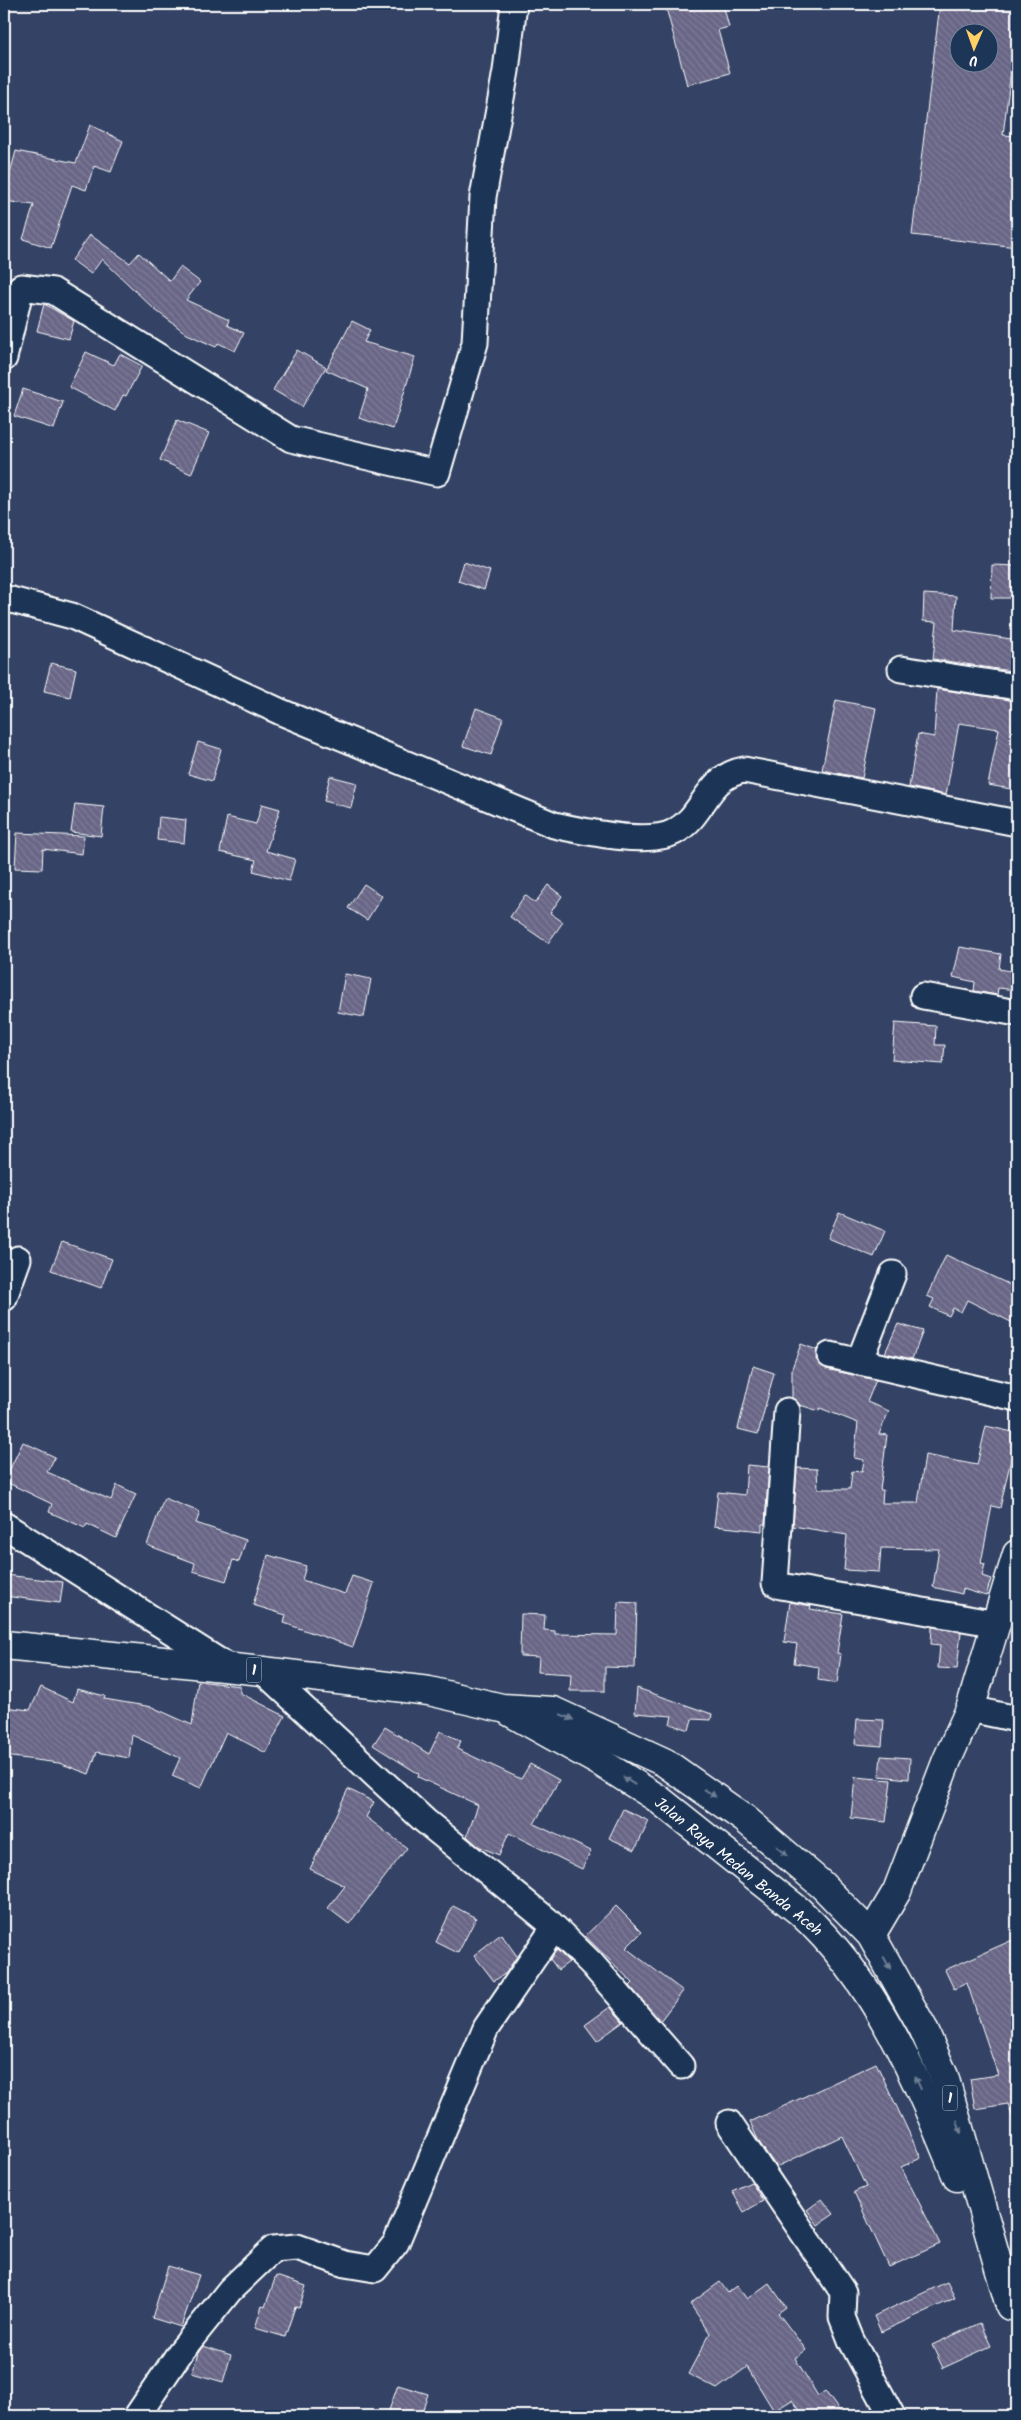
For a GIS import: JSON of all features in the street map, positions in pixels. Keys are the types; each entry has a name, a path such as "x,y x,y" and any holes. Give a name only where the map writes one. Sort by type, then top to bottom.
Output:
{"main road":[{"path":"871,1935 897,1890 918,1840 946,1760 970,1708 1017,1554"},
{"name":"Jalan Raya Medan Banda Aceh","path":"4,1645 263,1671 428,1691 502,1708 554,1711 664,1762 745,1819 822,1885 871,1935 923,2028 944,2076 1014,2316"},
{"name":"Jalan Raya Medan Banda Aceh","path":"502,1708 600,1762 656,1798 799,1911 838,1950 895,2037 920,2087 1014,2316"}],"street":[{"path":"4,358 10,302 21,287 53,291 291,439 437,473 475,342 483,197 506,70 514,4"},
{"path":"4,598 72,616 281,712 554,825 590,833 646,838 674,832 689,819 717,781 730,773 744,770 1017,822"},
{"path":"901,669 1017,687"},
{"path":"923,996 1017,1013"},
{"path":"4,1298 18,1259"},
{"path":"859,1362 892,1274"},
{"path":"830,1355 1017,1398"},
{"path":"787,1411 775,1582 781,1586 997,1624"},
{"path":"4,1526 228,1667"},
{"path":"263,1671 425,1821 554,1928 591,1963 680,2066"},
{"path":"970,1708 1017,1719"},
{"path":"137,2416 181,2351 230,2290 273,2249 297,2247 345,2264 375,2269 396,2242 486,2028 554,1928"},
{"path":"729,2123 843,2292 842,2317 851,2340 892,2416"}],"building":[{"path":"665,4 723,4 729,27 718,30 730,73 687,85"},
{"path":"940,4 1017,4 1017,22 1003,135 1017,136 1017,247 912,235"},
{"path":"90,125 123,141 111,172 94,166 86,190 72,185 51,248 23,239 34,205 4,201 4,176 9,177 16,151 76,163"},
{"path":"90,235 130,263 139,253 170,281 180,267 200,282 186,300 229,320 227,325 244,333 235,351 218,343 216,347 187,334 154,309 102,259 91,274 72,260"},
{"path":"44,304 74,321 69,339 37,331"},
{"path":"352,321 370,330 364,342 415,357 393,429 359,418 368,389 326,370"},
{"path":"297,350 326,367 302,407 273,390"},
{"path":"86,352 114,365 120,354 142,366 126,396 123,395 115,411 69,387"},
{"path":"23,389 63,402 54,429 14,416"},
{"path":"177,420 209,433 191,474 160,460"},
{"path":"464,562 490,571 484,590 458,581"},
{"path":"992,565 1017,566 1017,598 991,598"},
{"path":"924,594 956,596 954,630 1017,640 1017,672 933,659 937,622 923,621"},
{"path":"51,663 76,669 70,697 44,691"},
{"path":"937,689 1017,701 1017,790 988,785 999,729 959,723 946,795 909,787 918,734 934,737"},
{"path":"836,700 876,708 862,778 822,770"},
{"path":"476,708 503,718 491,755 463,746"},
{"path":"198,742 221,749 212,781 188,774"},
{"path":"330,776 357,783 351,808 324,801"},
{"path":"75,804 104,807 101,836 71,832"},
{"path":"262,804 280,809 266,851 295,859 289,881 253,871 256,860 220,852 227,817 256,824"},
{"path":"159,817 186,820 184,843 157,840"},
{"path":"17,833 84,836 82,854 43,849 42,869 15,868"},
{"path":"364,884 382,896 367,920 348,908"},
{"path":"548,885 562,896 550,913 563,922 548,943 510,917 525,895 535,903"},
{"path":"960,947 1001,954 999,969 1017,972 1017,990 998,988 997,995 974,991 975,982 953,977"},
{"path":"345,974 371,979 364,1017 338,1012"},
{"path":"895,1023 936,1026 935,1045 945,1045 943,1064 892,1060"},
{"path":"839,1212 885,1231 874,1257 828,1238"},
{"path":"62,1242 112,1259 101,1288 51,1270"},
{"path":"946,1255 1017,1288 1017,1325 967,1300 961,1312 953,1308 949,1316 930,1307 934,1299 927,1296"},
{"path":"898,1324 923,1331 912,1359 885,1353"},
{"path":"801,1344 817,1350 816,1360 826,1369 876,1380 867,1402 889,1411 879,1434 887,1435 880,1490 883,1490 882,1503 918,1503 925,1455 977,1465 986,1426 1017,1433 1017,1451 1013,1450 1000,1508 992,1506 981,1563 985,1564 982,1576 991,1579 986,1596 963,1589 962,1594 933,1587 939,1549 881,1548 879,1572 844,1570 847,1535 793,1526 797,1468 817,1469 818,1489 850,1489 852,1471 862,1472 864,1460 854,1458 858,1423 820,1408 819,1411 800,1405 792,1398 792,1368"},
{"path":"753,1366 774,1373 758,1434 738,1429"},
{"path":"23,1442 55,1457 47,1472 111,1500 117,1485 136,1494 116,1538 87,1524 85,1528 49,1512 52,1504 4,1481"},
{"path":"747,1465 769,1467 765,1524 762,1524 762,1531 714,1526 718,1492 745,1495"},
{"path":"164,1498 200,1512 196,1523 246,1540 239,1562 233,1560 226,1581 193,1571 195,1563 147,1545"},
{"path":"268,1555 306,1566 302,1580 345,1594 352,1576 374,1583 353,1647 284,1623 286,1615 253,1605"},
{"path":"6,1575 63,1582 60,1603 4,1596"},
{"path":"618,1602 637,1603 635,1668 605,1667 605,1691 570,1691 571,1674 538,1672 539,1657 520,1656 521,1614 545,1615 544,1630 555,1631 555,1634 617,1635"},
{"path":"790,1602 811,1606 810,1609 843,1614 837,1653 841,1654 837,1683 818,1680 819,1667 794,1663 797,1644 784,1642"},
{"path":"932,1627 961,1632 957,1669 938,1668 940,1645 931,1644"},
{"path":"198,1681 240,1686 240,1693 285,1716 266,1753 226,1732 201,1788 172,1776 180,1758 132,1735 129,1758 97,1752 89,1774 59,1763 4,1756 4,1707 30,1710 41,1687 73,1702 77,1689 105,1696 104,1699 152,1707 192,1725"},
{"path":"637,1688 712,1714 711,1720 692,1719 689,1730 670,1724 672,1716 635,1713"},
{"path":"857,1719 884,1720 882,1746 855,1744"},
{"path":"385,1727 429,1754 440,1731 461,1741 457,1749 521,1779 530,1764 559,1780 534,1824 591,1851 582,1869 509,1833 499,1855 478,1846 467,1836 478,1805 418,1777 419,1774 373,1745"},
{"path":"881,1756 910,1758 909,1779 879,1776"},
{"path":"855,1777 891,1780 886,1822 851,1818"},
{"path":"348,1789 374,1802 366,1817 407,1848 349,1924 328,1908 345,1886 310,1869"},
{"path":"623,1809 649,1821 635,1850 609,1838"},
{"path":"453,1906 476,1918 458,1953 436,1942"},
{"path":"616,1906 642,1932 626,1948 683,1991 660,2021 630,1986 633,1983 585,1936"},
{"path":"501,1934 517,1956 506,1973 494,1981 474,1955"},
{"path":"1017,1938 1017,2120 1014,2121 1008,2104 975,2109 970,2079 998,2075 967,1983 954,1989 945,1970"},
{"path":"557,1950 569,1962 558,1970 550,1959"},
{"path":"610,2007 623,2022 597,2041 585,2025"},
{"path":"876,2063 921,2158 901,2167 940,2244 889,2267 854,2192 866,2187 842,2136 776,2167 759,2142 750,2122"},
{"path":"751,2182 763,2201 744,2212 732,2191"},
{"path":"822,2199 834,2214 818,2225 807,2210"},
{"path":"168,2266 199,2275 181,2327 152,2318"},
{"path":"276,2276 306,2286 299,2308 295,2307 285,2337 255,2328 262,2306 265,2307"},
{"path":"720,2282 728,2293 737,2286 747,2299 769,2283 786,2307 778,2313 806,2350 795,2358 818,2396 825,2391 843,2416 804,2416 792,2400 774,2411 747,2367 717,2389 688,2374 710,2333 690,2304"},
{"path":"947,2282 955,2298 881,2332 874,2316"},
{"path":"980,2323 991,2346 943,2368 932,2345"},
{"path":"203,2346 231,2355 223,2382 192,2373 198,2353"},
{"path":"398,2385 428,2394 421,2416 387,2416"}]}
